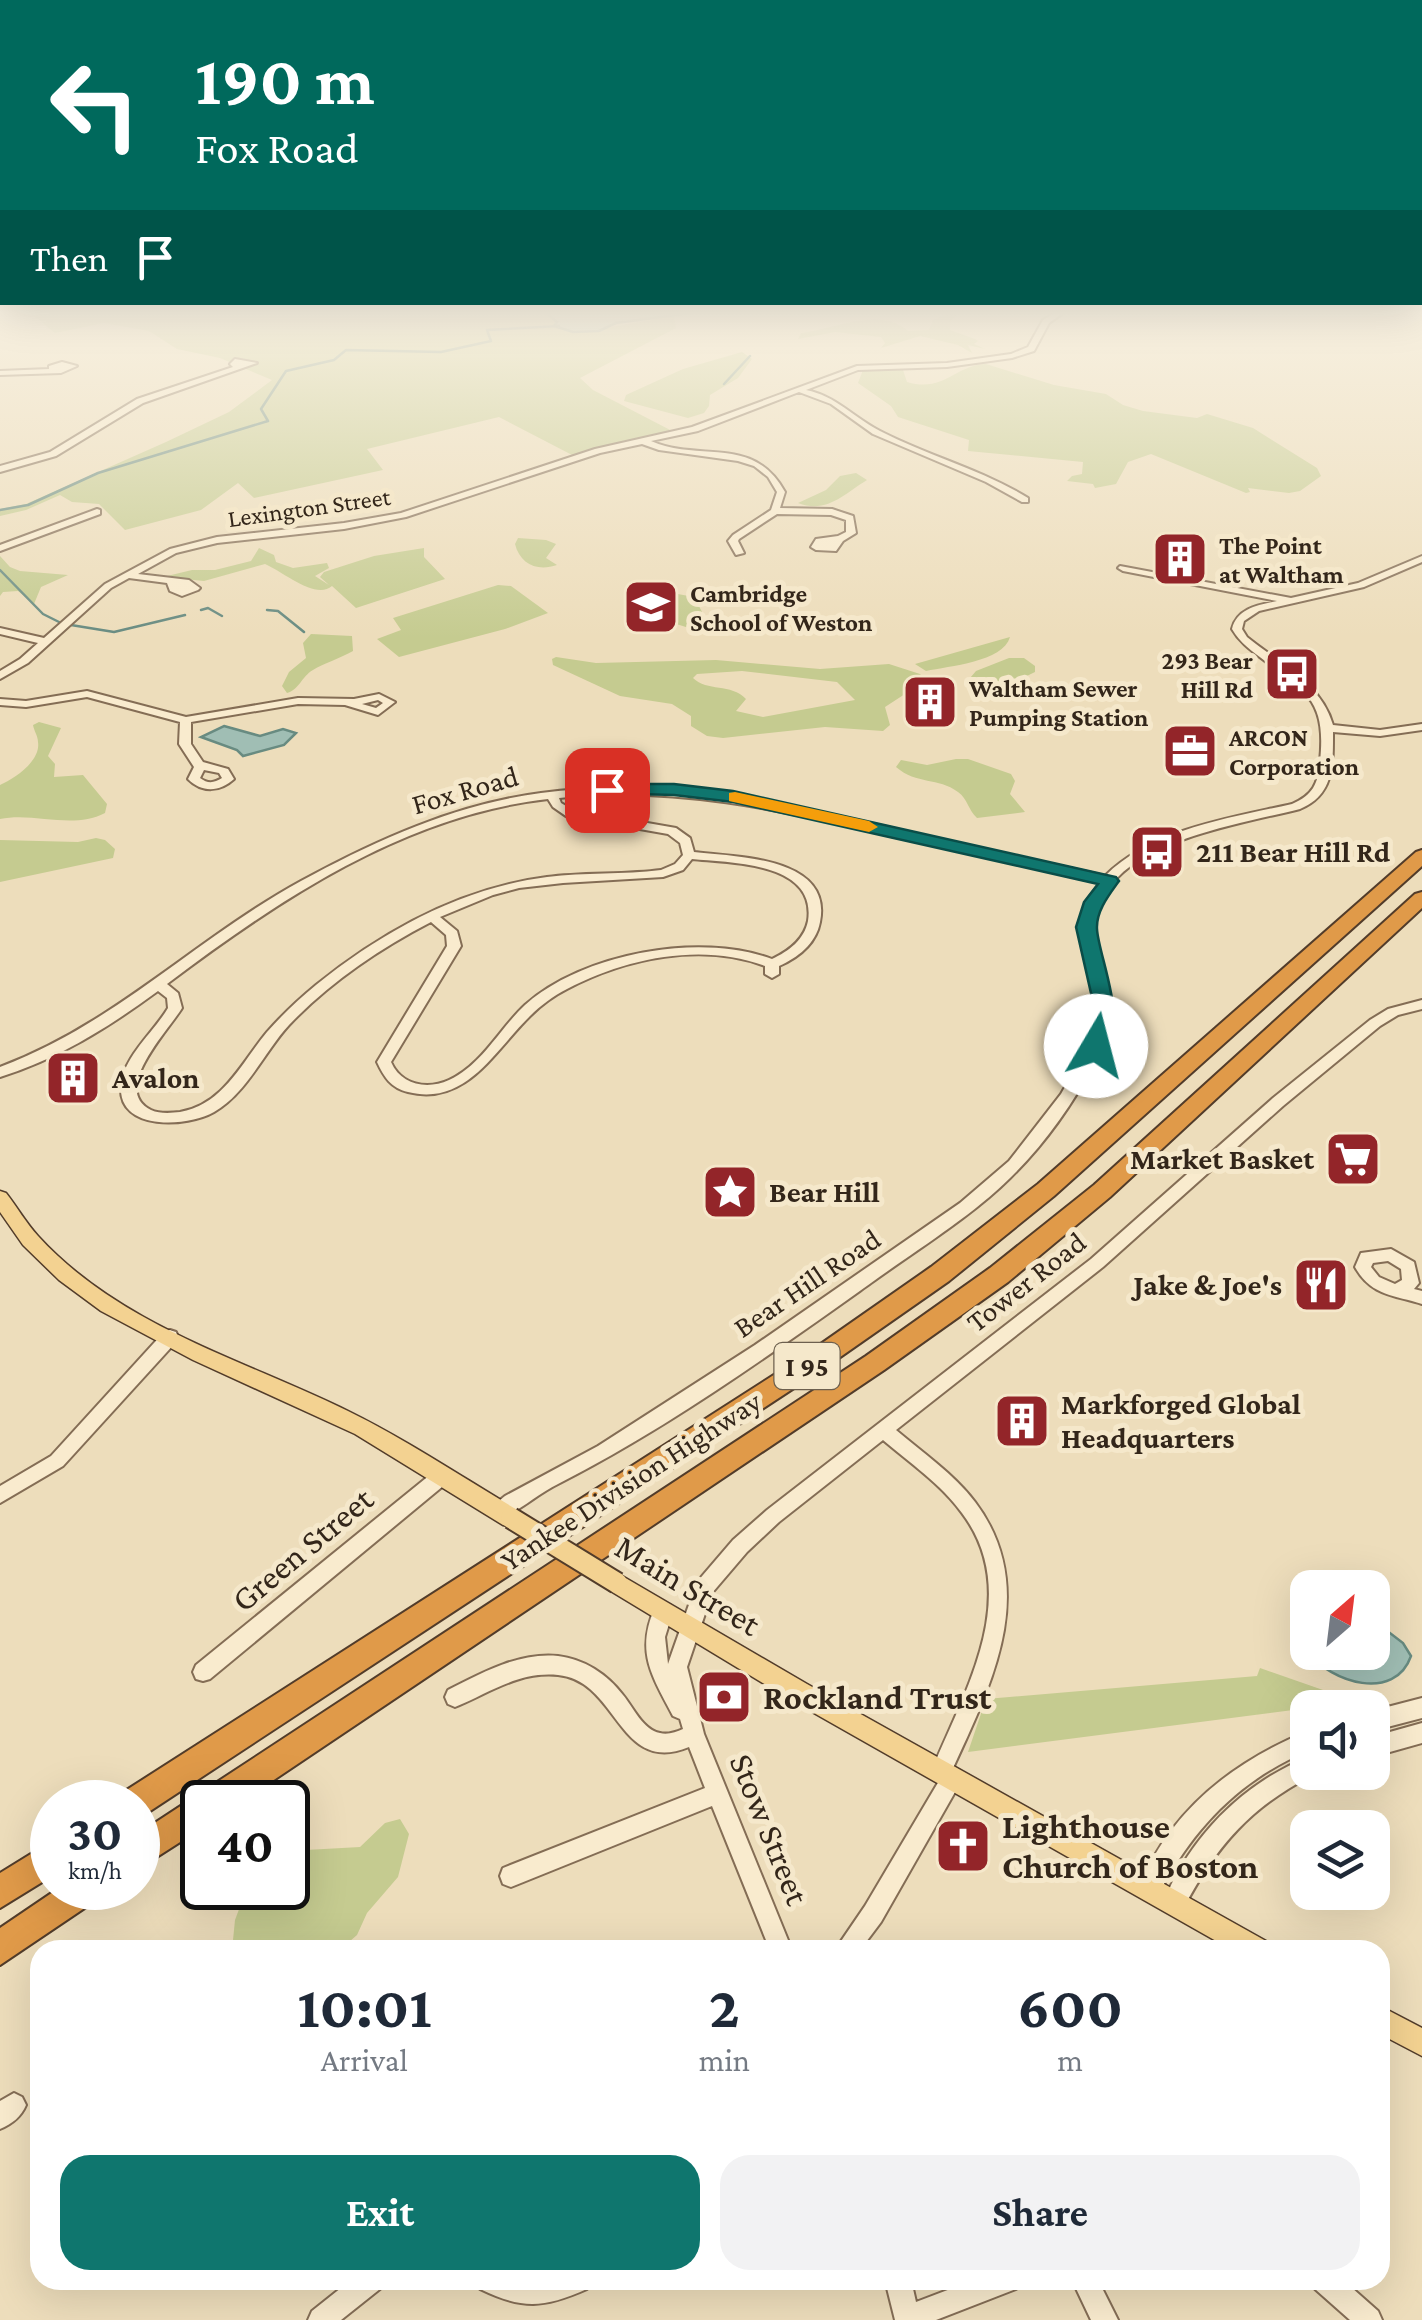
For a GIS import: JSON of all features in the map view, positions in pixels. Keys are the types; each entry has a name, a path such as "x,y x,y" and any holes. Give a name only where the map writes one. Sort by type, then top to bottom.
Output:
{"highway":[{"name":"Yankee Division Highway","path":"160,1786 814,1362 940,1274 1046,1190 1422,856"},
{"name":"Yankee Division Highway","path":"247,1780 875,1363 999,1275 1102,1191 1422,898"},
{"path":"0,1892 30,1872"},
{"path":"0,1948 54,1910"},
{"path":"0,1969 60,1910"}],"main road":[{"name":"Main Street","path":"0,1198 38,1250 69,1278 116,1309 345,1419 693,1629 1239,1940"},
{"path":"1390,2025 1422,2043"}],"street":[{"path":"0,470 46,458 105,421"},
{"name":"Lexington Street","path":"0,676 125,575 158,557 196,544 387,519 585,455 717,421"},
{"path":"861,421 873,430 982,474 1025,500"},
{"path":"643,441 666,451 729,458 759,467 780,487 775,511"},
{"path":"740,553 733,540 775,511 832,512 850,518 852,533 840,539"},
{"path":"0,548 97,512"},
{"path":"1422,558 1361,585 1244,615 1238,631 1314,698 1328,728 1380,733 1422,727"},
{"path":"1123,568 1292,601"},
{"path":"125,575 172,581"},
{"path":"1251,590 1277,604"},
{"path":"0,631 45,641"},
{"path":"0,702 26,704 87,694 186,720 298,701 346,702"},
{"path":"186,720 185,744 199,765"},
{"name":"Bear Hill Road","path":"505,1515 522,1493 588,1460 699,1391 868,1277 1010,1169 1070,1087 1101,1032 1104,1002 1086,927 1094,902 1110,881 1172,837 1312,799 1323,785 1328,728"},
{"name":"Fox Road","path":"0,1072 48,1056 114,1019 272,904 376,849 468,813 551,795 646,789 733,797 1110,881"},
{"path":"551,795 570,814 676,833 686,841 689,854"},
{"path":"159,985 173,996 175,1008 130,1075 127,1092 135,1107 148,1115 188,1116 210,1109 228,1096 279,1028 330,981 433,917 506,887 568,878 657,874 678,867 689,854"},
{"path":"433,917 452,934 454,946 384,1062 394,1080 417,1089 435,1090 459,1081 535,1004 570,982 611,965 657,955 704,951 750,954 772,969 797,952 809,936 816,903 811,888 796,875 779,869 689,854"},
{"name":"Tower Road","path":"693,1629 704,1588 740,1546 884,1431 891,1420 1111,1251 1278,1102 1376,1023 1393,1012 1422,1004"},
{"name":"Fox Road","path":"0,1062 66,1045"},
{"path":"1398,1290 1417,1281 1396,1257 1381,1253 1368,1257 1363,1267 1370,1280 1385,1288 1422,1298"},
{"path":"0,1495 57,1461 170,1337"},
{"path":"853,1940 892,1882 946,1775 998,1624 1000,1580 991,1545 968,1507 884,1431"},
{"name":"Green Street","path":"204,1672 442,1476"},
{"name":"Stow Street","path":"663,1611 654,1634 656,1659 694,1734 776,1940"},
{"name":"Stow Street","path":"693,1629 677,1667 694,1734"},
{"path":"456,1698 514,1668 574,1668 599,1681 649,1739 667,1743 694,1734"},
{"path":"1390,1717 1422,1708"},
{"path":"1390,1742 1422,1733"},
{"path":"1149,1889 1165,1858 1208,1804 1257,1765 1290,1749"},
{"path":"1174,1903 1192,1867 1222,1826 1257,1794 1290,1777"},
{"path":"511,1876 718,1793"},
{"path":"321,2320 358,2290"},
{"path":"514,2290 527,2295 556,2290"},
{"path":"901,2290 908,2319 982,2290"},
{"path":"1090,2290 1106,2320"},
{"path":"1335,2290 1369,2320"}],"green space":[{"path":"210,421 481,421 367,449 383,470 254,498 238,483 201,510 125,530 99,504 72,502 60,495 0,516 0,509 26,504"},
{"path":"507,421 653,421 676,433 615,444 574,456"},
{"path":"911,421 1231,421 1253,428 1317,468 1321,476 1300,491 1248,488 1250,492 1246,493 1151,454 1128,462 1116,484 1095,488 1093,484 1067,481 1082,474 1083,462 968,451 969,440"},
{"path":"856,473 867,480 835,501 818,506 798,503 826,490 840,476"},
{"path":"518,538 556,544 546,558 557,565 530,565 517,551"},
{"path":"259,548 274,555 276,562 293,568 327,563 329,568 315,576 329,585 320,577 324,572 374,556 424,548 424,557 445,579 356,608 332,586 309,588 265,564 204,581 163,577 251,561"},
{"path":"0,556 20,571 68,575 41,587 34,604 18,591 3,592 0,596"},
{"path":"498,585 511,586 548,613 505,629 399,657 377,639 401,630 393,618"},
{"path":"660,594 694,597 707,621 689,628 667,621 662,610 668,600"},
{"path":"311,634 352,636 353,651 313,670 287,693 282,686 289,672 306,658 303,643"},
{"path":"1010,637 997,652 974,662 926,671 915,664"},
{"path":"1009,658 1024,658 1035,666 1035,672 1000,689 965,684 976,671"},
{"path":"552,659 596,663 716,660 820,669 889,664 920,674 930,685 921,693 907,688 905,694 885,707 890,725 883,731 825,727 723,738 707,736 691,726 691,716 672,704 620,696 553,665","holes":["742,671 837,682 855,700 763,717 736,711 746,699 740,694 693,678 697,674"]},
{"path":"39,722 61,728 48,756 55,764 54,777 83,775 107,804 105,813 67,821 0,819 0,785 19,774 35,756 38,742 33,725"},
{"path":"968,759 1011,774 1015,781 1010,794 1025,812 977,818 958,792 896,767 901,760 927,765"},
{"path":"96,838 115,849 113,858 0,882 0,840 78,842"},
{"path":"1260,1668 1323,1690 1290,1690 1290,1710 968,1752 986,1699 1257,1676"},
{"path":"400,1819 409,1834 398,1877 367,1913 351,1940 233,1940 239,1910 310,1910 310,1850 360,1847 385,1823"}],"water":[{"path":"224,726 260,736 283,729 296,733 284,745 243,756 201,737"},
{"path":"1390,1633 1411,1656 1403,1670 1377,1683 1362,1683 1329,1670 1390,1670"}],"waterway":[{"path":"0,510 28,505 98,473 267,421"},
{"path":"0,570 43,614 61,623"},
{"path":"201,610 208,608 222,616"},
{"path":"267,610 278,611 304,632"},
{"path":"71,625 114,632 185,615"}],"slow traffic":[{"path":"735,797 869,827"}],"place":[{"name":"The Point at Waltham","path":"1180,559"},
{"name":"Cambridge School of Weston","path":"651,607"},
{"name":"293 Bear Hill Rd","path":"1292,674"},
{"name":"Waltham Sewer Pumping Station","path":"930,702"},
{"name":"ARCON Corporation","path":"1190,751"},
{"name":"211 Bear Hill Rd","path":"1157,852"},
{"name":"Avalon","path":"73,1078"},
{"name":"Market Basket","path":"1353,1159"},
{"name":"Bear Hill","path":"730,1192"},
{"name":"Jake & Joe's","path":"1321,1285"},
{"name":"Markforged Global Headquarters","path":"1022,1421"},
{"name":"Rockland Trust","path":"724,1697"},
{"name":"Lighthouse Church of Boston","path":"963,1846"}],"route":[{"path":"607,790 674,790 733,797 1110,881 1094,902 1086,927 1104,1002 1104,1023 1096,1046"}]}
